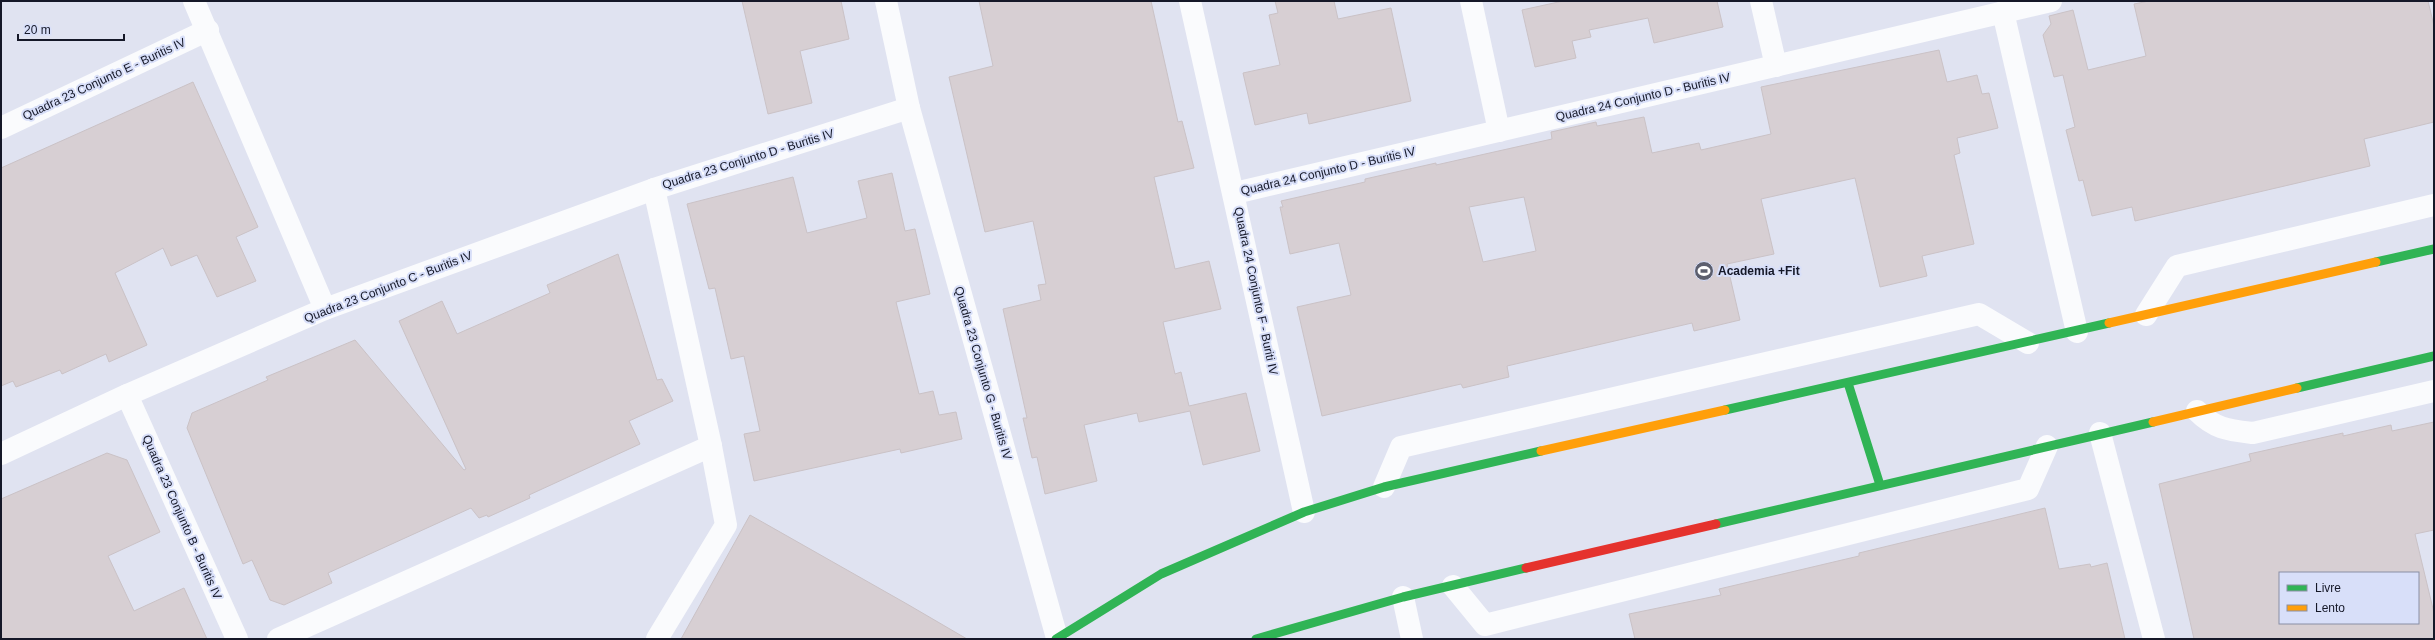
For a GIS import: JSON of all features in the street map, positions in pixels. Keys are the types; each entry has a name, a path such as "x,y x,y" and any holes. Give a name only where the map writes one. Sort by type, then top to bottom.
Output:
{"street":[{"path":"194,1 208,30 325,309"},
{"name":"Quadra 23 Conjunto G - Buritis IV","path":"886,1 909,108 1056,638"},
{"name":"Quadra 24 Conjunto F - Buriti IV","path":"1190,1 1304,512"},
{"path":"1471,1 1499,131"},
{"path":"1761,1 1776,66"},
{"name":"Quadra 24 Conjunto D - Buritis IV","path":"1234,193 2051,1"},
{"path":"2003,12 2077,332"},
{"name":"Quadra 23 Conjunto E - Buritis IV","path":"1,128 208,30"},
{"name":"Quadra 23 Conjunto D - Buritis IV","path":"657,639 726,525 711,446 654,189 909,108"},
{"name":"Quadra 23 Conjunto C - Buritis IV","path":"127,395 325,309 654,189"},
{"path":"2146,315 2177,266 2434,205"},
{"path":"1056,638 1161,574 1304,512 1384,487 2077,332 2434,249"},
{"path":"1384,487 1401,447 1980,314 2028,343"},
{"path":"1256,639 1404,597 2434,356"},
{"path":"1848,383 1880,485"},
{"path":"2197,411 2210,423 2226,430 2253,433 2434,391"},
{"path":"1,454 127,395"},
{"name":"Quadra 23 Conjunto B - Buritis IV","path":"127,395 237,639"},
{"path":"2100,433 2154,639"},
{"path":"278,639 711,446"},
{"path":"1453,586 1485,625 2028,489 2047,446"},
{"path":"1404,597 1412,639"}],"building":[{"path":"742,1 841,1 849,39 800,51 812,103 768,114"},
{"path":"979,1 1151,1 1178,122 1182,121 1194,168 1154,177 1175,269 1209,261 1221,309 1163,322 1175,374 1181,372 1189,406 1246,393 1260,451 1203,465 1190,411 1139,422 1137,413 1084,425 1097,481 1045,494 1037,457 1032,458 1023,418 1027,418 1003,309 1041,300 1038,285 1046,284 1033,221 985,232 949,77 993,66"},
{"path":"1275,1 1334,1 1338,19 1391,8 1411,101 1309,124 1307,113 1255,125 1243,73 1280,65 1269,15 1278,13"},
{"path":"1563,1 1717,1 1723,27 1654,43 1648,18 1589,30 1591,37 1572,41 1576,58 1535,67 1522,10"},
{"path":"2149,1 2428,1 2434,26 2434,122 2364,139 2370,166 2135,221 2132,207 2092,216 2083,180 2079,181 2066,130 2075,127 2063,75 2054,77 2043,35 2051,24 2049,16 2073,10 2088,70 2146,56 2134,4"},
{"path":"1939,50 1947,82 1977,75 1982,94 1989,93 1998,128 1957,138 1960,153 1954,155 1974,244 1922,256 1927,276 1880,287 1855,178 1761,199 1774,254 1727,264 1740,320 1694,331 1692,323 1507,366 1509,377 1463,388 1461,384 1322,416 1297,307 1351,295 1339,243 1290,254 1280,207 1283,207 1281,201 1365,182 1365,179 1552,139 1551,132 1596,122 1597,126 1644,117 1652,153 1699,143 1701,150 1771,134 1761,87","holes":["1524,197 1536,251 1483,262 1469,207"]},
{"path":"193,82 258,227 236,237 256,281 217,297 197,255 171,266 163,248 115,273 147,345 109,362 106,354 62,374 60,370 16,387 13,381 1,386 1,168"},
{"path":"892,173 905,231 915,229 930,294 896,302 919,394 933,391 939,415 956,412 962,439 901,453 900,449 754,481 744,434 760,431 744,356 731,359 715,288 709,289 687,204 793,177 807,233 867,218 858,181"},
{"path":"618,254 657,380 662,379 673,401 629,421 640,444 529,495 530,498 488,517 487,515 479,518 471,508 328,573 332,583 284,605 270,600 252,560 243,564 187,428 192,413 268,380 266,377 355,340 464,470 466,469 399,321 442,301 457,334 550,293 547,285"},
{"path":"2434,422 2434,530 2415,534 2434,613 2434,639 2194,639 2159,484 2251,461 2249,454 2343,433 2343,436 2391,425 2392,431"},
{"path":"107,453 127,460 160,532 108,556 134,611 184,588 207,639 1,639 1,499"},
{"path":"2045,508 2059,569 2090,564 2091,567 2107,563 2125,639 1635,639 1629,614 1721,595 1719,589 1859,556 1859,553"},
{"path":"750,515 907,604 967,639 681,639"}],"traffic: fast":[{"path":"2376,262 2434,249"},
{"path":"1725,410 2109,323"},
{"path":"2297,388 2434,356"},
{"path":"1848,383 1880,485"},
{"path":"1716,524 2153,422"},
{"path":"1056,639 1161,574 1304,512 1384,487 1541,451"},
{"path":"1256,639 1403,597 1526,568"}],"traffic: slow":[{"path":"2109,323 2376,262"},
{"path":"2153,422 2297,388"},
{"path":"1541,451 1725,410"}],"traffic: jam":[{"path":"1526,568 1716,524"}],"place":[{"name":"Academia +Fit","path":"1704,271"}]}
